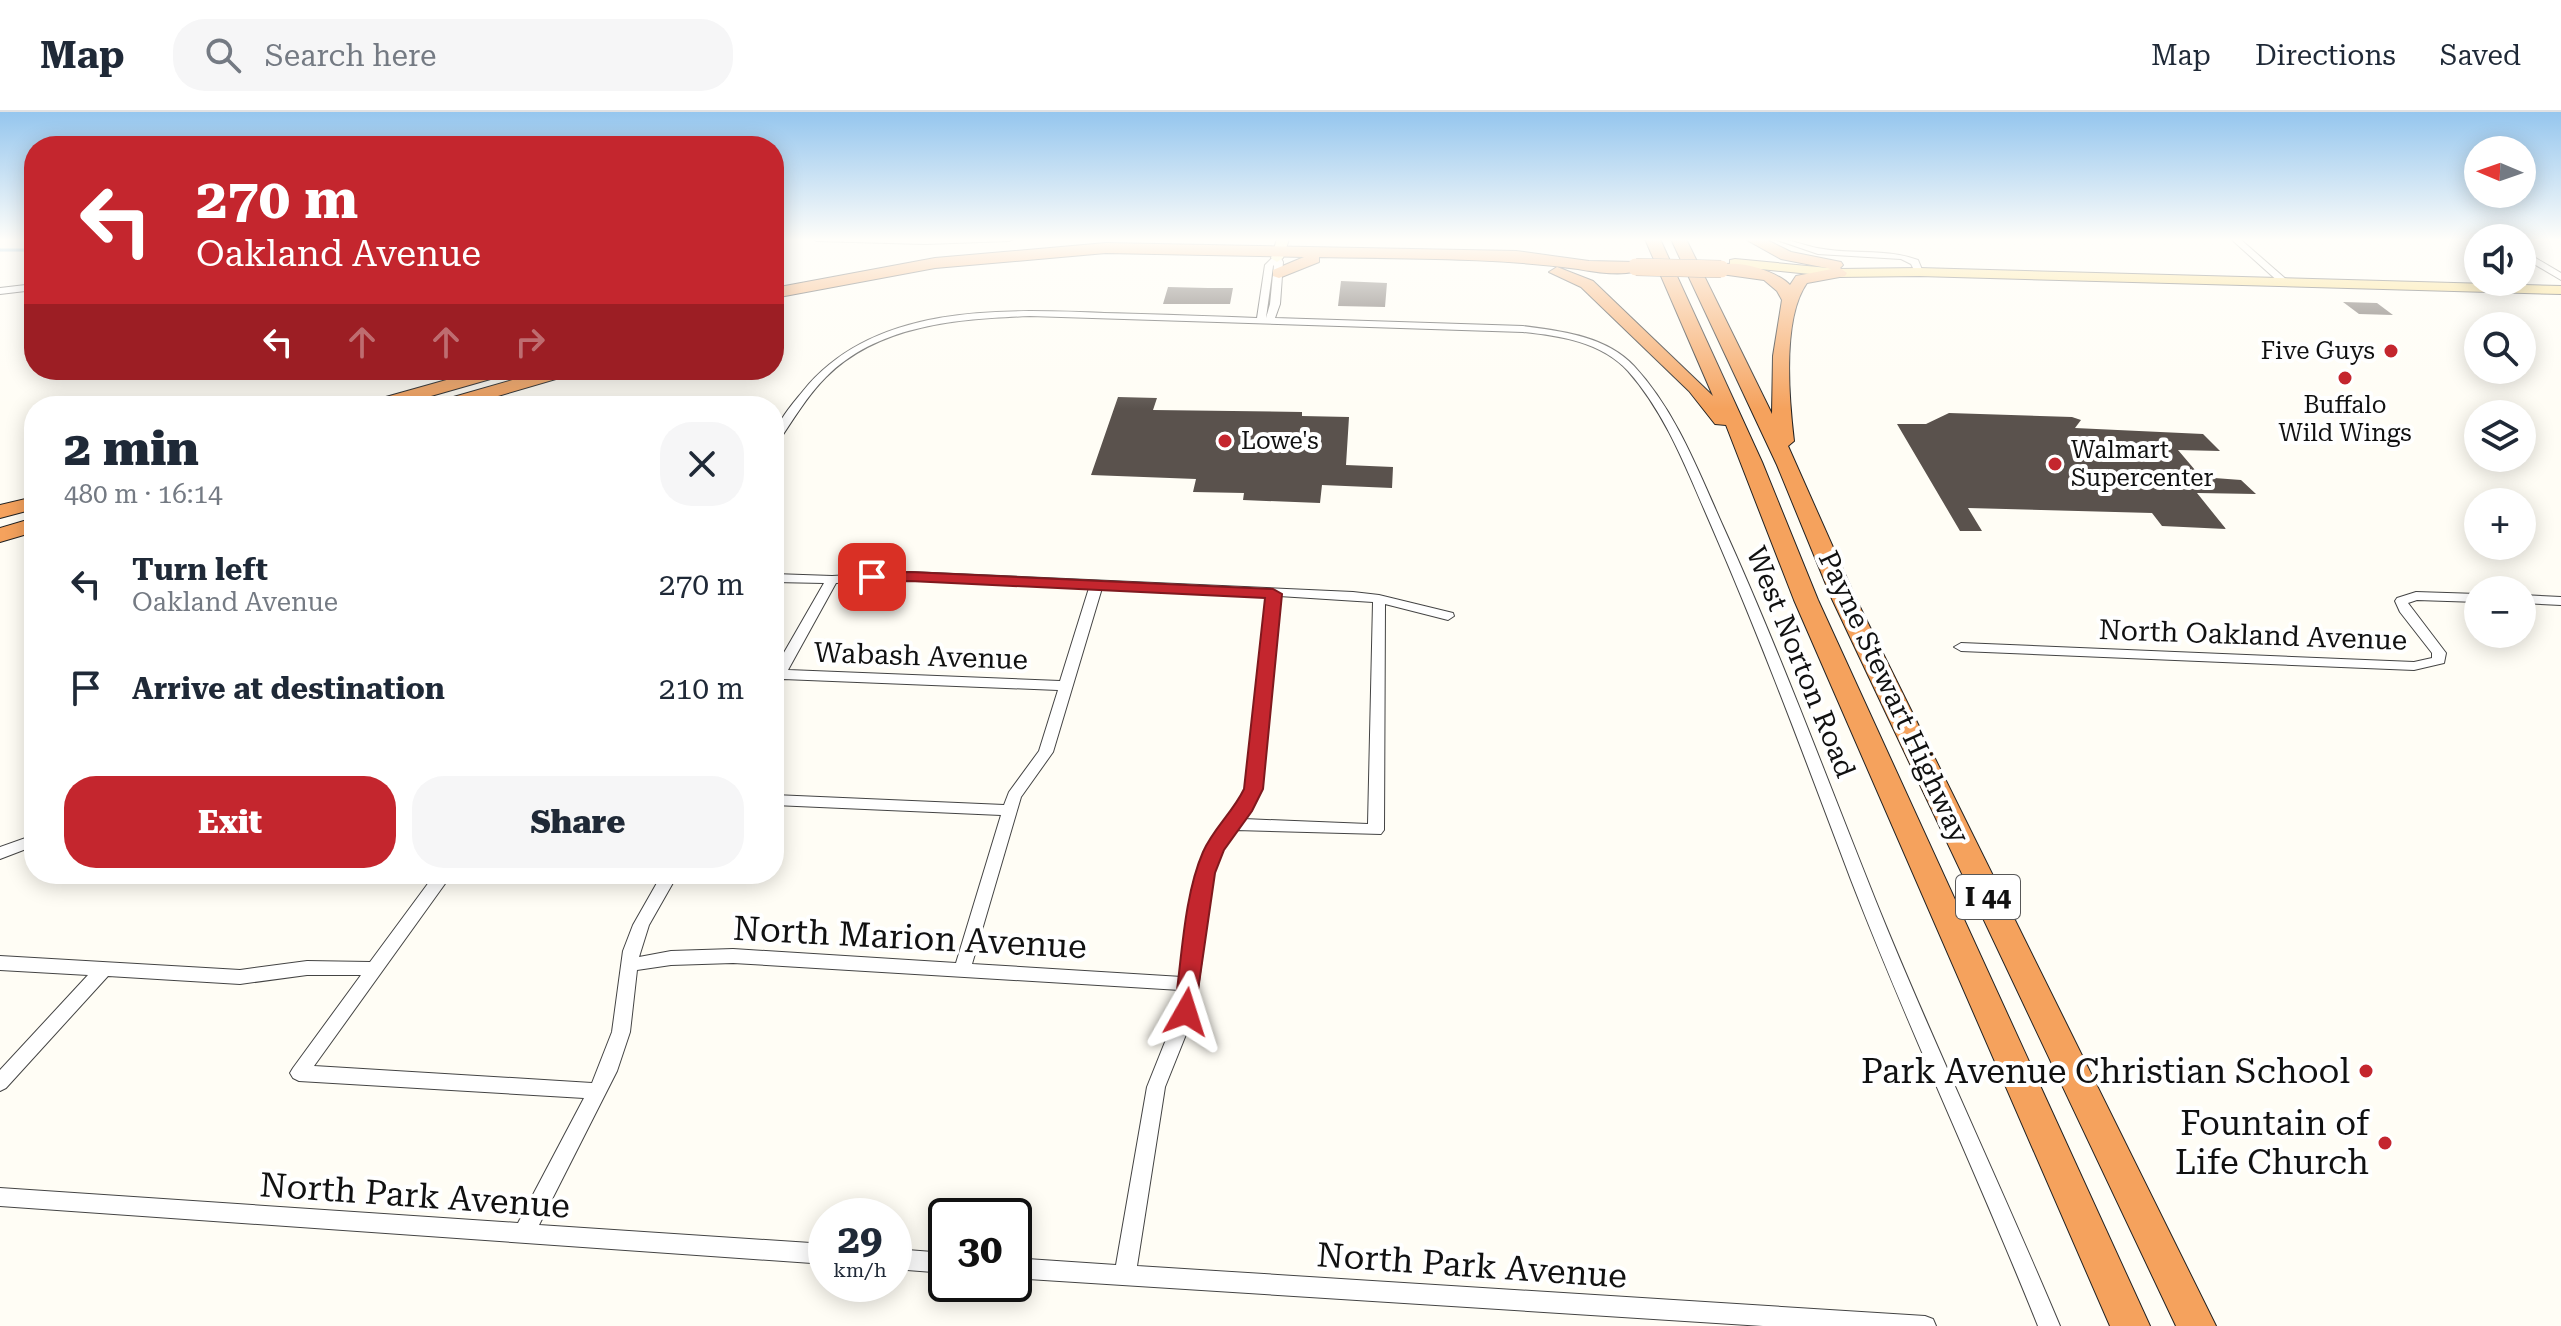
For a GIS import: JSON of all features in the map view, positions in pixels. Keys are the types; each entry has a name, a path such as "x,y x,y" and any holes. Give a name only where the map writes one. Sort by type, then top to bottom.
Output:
{"highway":[{"path":"784,307 827,296"},
{"path":"1599,296 1696,387 1752,462"},
{"name":"Payne Stewart Highway","path":"1677,296 1752,462 1806,600 2130,1326"},
{"name":"Payne Stewart Highway","path":"1705,296 1787,465 1844,599 2196,1326"},
{"path":"1787,465 1779,408 1789,298"},
{"path":"410,396 467,380"},
{"path":"477,396 533,380"},
{"path":"0,512 24,506"},
{"path":"0,535 24,528"}],"street":[{"path":"1265,320 1275,304 1276,296"},
{"path":"1226,319 1252,311 1265,298"},
{"path":"1265,298 1265,320"},
{"path":"1275,304 1282,311 1312,322"},
{"name":"West Norton Road","path":"784,426 821,376 845,356 906,330 990,315 1030,313 1265,320 1553,333 1580,339 1615,355 1639,378 1685,452 1748,595 1895,971 2049,1326"},
{"path":"784,578 832,580 910,576 1379,599 1448,616"},
{"path":"784,663 832,580"},
{"path":"962,970 1009,810 1019,787 1046,752 1096,586"},
{"path":"1125,1275 1156,1087 1183,1023 1205,873 1215,847 1250,798 1255,779 1273,594"},
{"name":"North Oakland Avenue","path":"1961,647 2414,666 2439,660 2439,653 2401,601 2416,596 2464,598"},
{"path":"1231,824 1376,830 1379,599"},
{"path":"2536,600 2561,601"},
{"name":"Wabash Avenue","path":"784,677 1067,686"},
{"path":"784,800 1009,810"},
{"path":"0,853 24,844"},
{"path":"437,884 299,1073 597,1091"},
{"path":"524,1233 597,1091 621,1032 629,965 641,925 664,884"},
{"name":"North Marion Avenue","path":"629,965 671,958 733,956 1189,984"},
{"path":"0,963 240,977 307,968 374,969"},
{"path":"0,1083 104,969"},
{"name":"North Park Avenue","path":"0,1197 808,1253"},
{"name":"North Park Avenue","path":"1032,1269 1925,1326"}],"building":[{"path":"1165,296 1232,296 1230,304 1163,304"},
{"path":"1339,296 1386,296 1385,307 1338,306"},
{"path":"2343,302 2377,303 2393,315 2359,314"},
{"name":"Lowe's","path":"1118,397 1157,398 1153,410 1302,412 1302,416 1349,417 1346,465 1393,467 1392,488 1322,485 1320,503 1243,500 1244,493 1193,492 1196,479 1091,475"},
{"name":"Walmart Supercenter","path":"1949,413 2072,417 2081,420 2075,428 2203,434 2220,451 2178,450 2201,477 2241,480 2256,494 2197,493 2226,529 2162,526 2152,513 1968,508 1982,531 1960,531 1897,424 1926,424"}],"place":[{"name":"Five Guys","path":"2391,351"},
{"name":"Buffalo Wild Wings","path":"2345,378"},
{"name":"Lowe's","path":"1225,441"},
{"name":"Walmart Supercenter","path":"2055,464"},
{"name":"Park Avenue Christian School","path":"2366,1071"},
{"name":"Fountain of Life Church","path":"2385,1143"}],"route":[{"path":"872,577 910,576 1273,594 1253,789 1245,807 1215,847 1205,873 1186,1012"}]}
